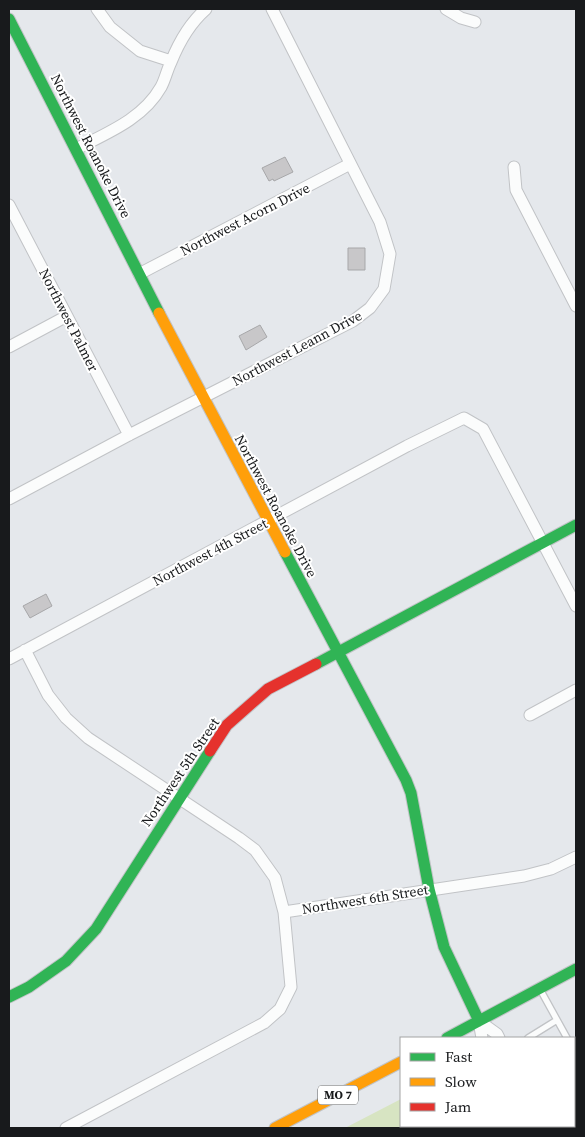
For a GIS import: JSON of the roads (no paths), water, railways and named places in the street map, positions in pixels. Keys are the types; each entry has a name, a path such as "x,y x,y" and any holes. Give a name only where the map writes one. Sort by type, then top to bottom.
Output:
{"street":[{"path":"97,9 110,27 140,51 171,61"},
{"path":"76,149 127,123 144,109 161,87 185,32 206,9"},
{"name":"Northwest Leann Drive","path":"9,499 128,435 352,321 370,308 384,289 390,254 380,222 272,9"},
{"path":"446,9 461,18 475,22"},
{"name":"Northwest Roanoke Drive","path":"9,18 202,397 406,780 429,889 444,947 479,1022"},
{"name":"Northwest Acorn Drive","path":"139,274 350,164"},
{"path":"514,167 516,190 576,306"},
{"name":"Northwest Palmer","path":"9,205 128,435"},
{"path":"9,348 67,316"},
{"name":"Northwest 4th Street","path":"9,659 407,446 464,418 483,429 543,543"},
{"name":"Northwest 5th Street","path":"9,997 66,961 96,929 227,726 246,707 268,689 576,525"},
{"path":"543,543 576,606"},
{"path":"25,650 48,695 66,718 88,738 180,798 254,850 275,878 284,912"},
{"path":"530,715 576,690"},
{"name":"Northwest 6th Street","path":"66,1128 264,1023 280,1009 291,988 284,912 524,876 551,869 576,857"},
{"path":"448,1037 576,969"},
{"path":"479,1022 482,1037"},
{"path":"479,1022 498,1037"},
{"name":"MO 7","path":"275,1128 400,1063"}],"lane":[{"path":"540,989 566,1037"},
{"path":"530,1037 557,1020"}]}
